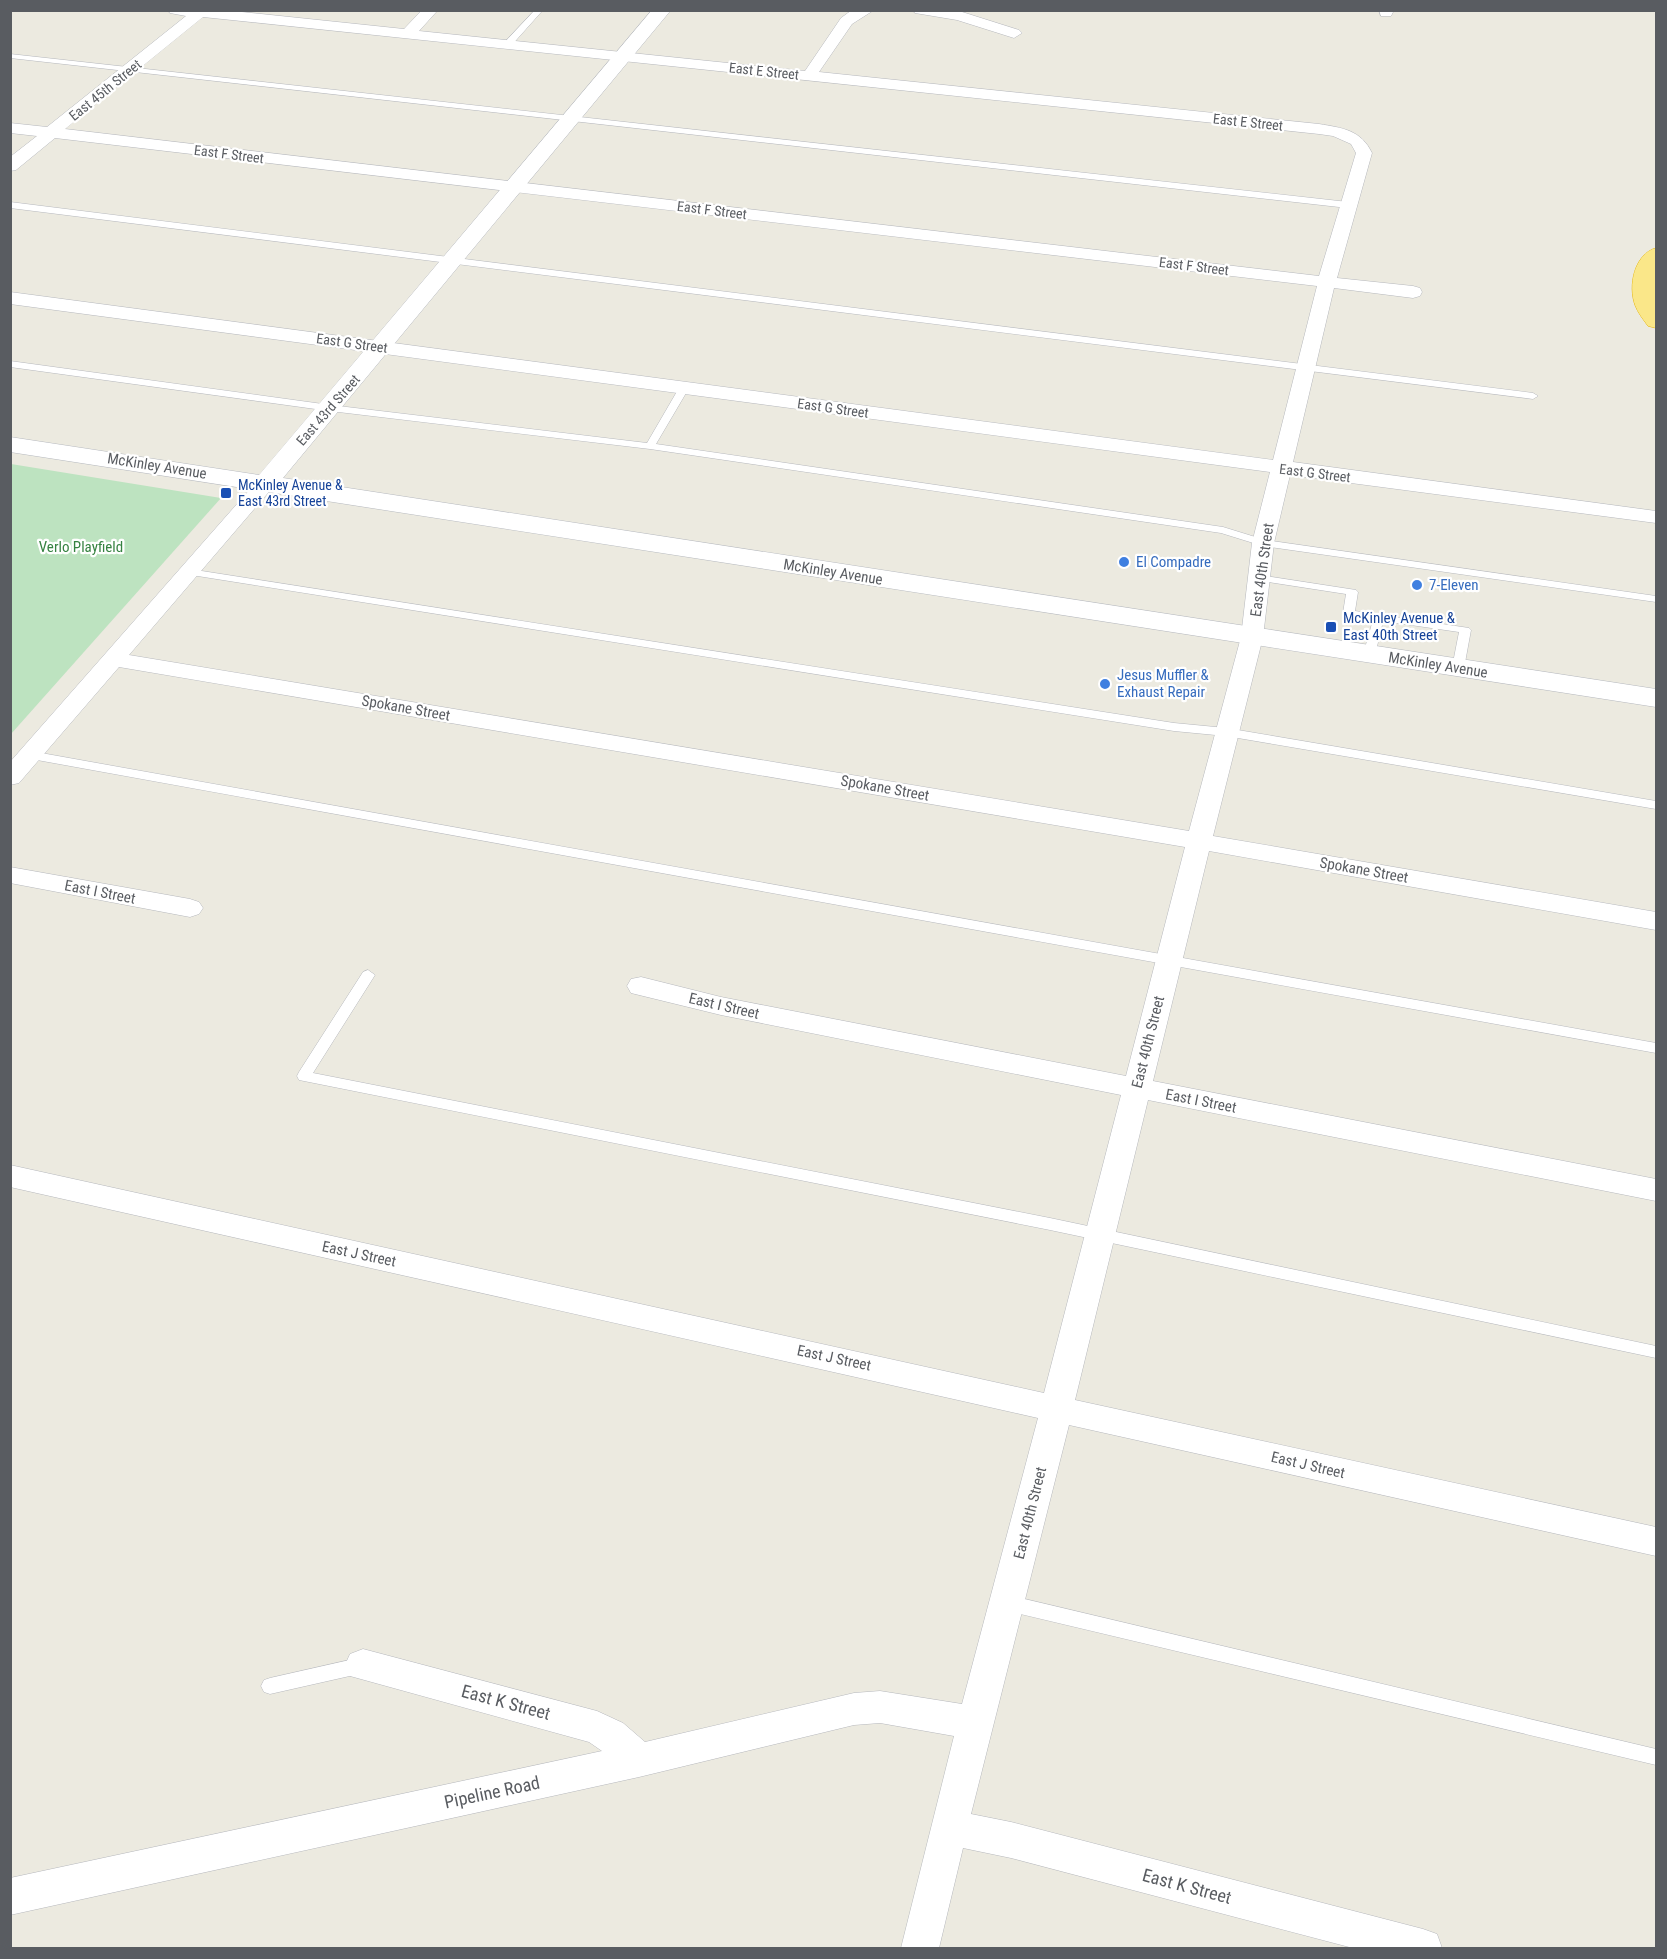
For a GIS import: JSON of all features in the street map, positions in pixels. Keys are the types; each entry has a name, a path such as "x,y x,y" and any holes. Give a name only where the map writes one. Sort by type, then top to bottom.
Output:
{"highway":[{"path":"1656,255 1643,277 1644,298 1656,321"}],"main road":[{"name":"East 43rd Street","path":"266,483 516,188 662,10"},
{"name":"McKinley Avenue","path":"10,444 1656,698"}],"street":[{"name":"East E Street","path":"175,10 1319,129 1353,137"},
{"path":"407,35 431,10"},
{"path":"809,76 846,21 867,10"},
{"path":"921,10 959,16 1014,33"},
{"name":"East 45th Street","path":"10,166 130,69 208,13"},
{"name":"East F Street","path":"10,128 1413,292"},
{"name":"East 40th Street","path":"920,1948 1198,841 1252,637 1263,543 1327,281 1364,153 1358,141 1353,137"},
{"name":"East G Street","path":"10,298 1656,518"},
{"name":"East 43rd Street","path":"10,778 266,483"},
{"name":"Spokane Street","path":"113,659 1198,841 1656,921"},
{"name":"East I Street","path":"10,875 190,909"},
{"name":"East I Street","path":"641,986 721,1006 1656,1190"},
{"name":"East J Street","path":"10,1176 1656,1542"},
{"name":"East K Street","path":"363,1665 597,1728 610,1735 639,1760"},
{"name":"Pipeline Road","path":"10,1897 639,1760 863,1708 880,1707 975,1723"},
{"name":"East K Street","path":"950,1828 1011,1839 1423,1948"}],"lane":[{"path":"507,45 540,10"},
{"path":"10,56 1348,205"},
{"path":"10,206 1533,396"},
{"path":"10,364 330,408 650,446 1223,530 1263,543 1656,599"},
{"path":"650,446 684,388"},
{"path":"189,572 1150,723 1226,732 1656,805"},
{"path":"1259,578 1352,592 1349,613 1466,630 1462,640 1458,668"},
{"path":"1369,655 1379,617"},
{"path":"30,755 1169,958 1656,1048"},
{"path":"368,975 304,1076 1100,1235 1656,1352"},
{"path":"1007,1602 1656,1756"},
{"path":"270,1686 363,1665"}],"green space":[{"name":"Verlo Playfield","path":"10,464 221,498 11,734"}],"place":[{"name":"McKinley Avenue & East 43rd Street","path":"226,493"},
{"name":"El Compadre","path":"1124,562"},
{"name":"7-Eleven","path":"1417,585"},
{"name":"McKinley Avenue & East 40th Street","path":"1331,627"},
{"name":"Jesus Muffler & Exhaust Repair","path":"1105,684"}]}
